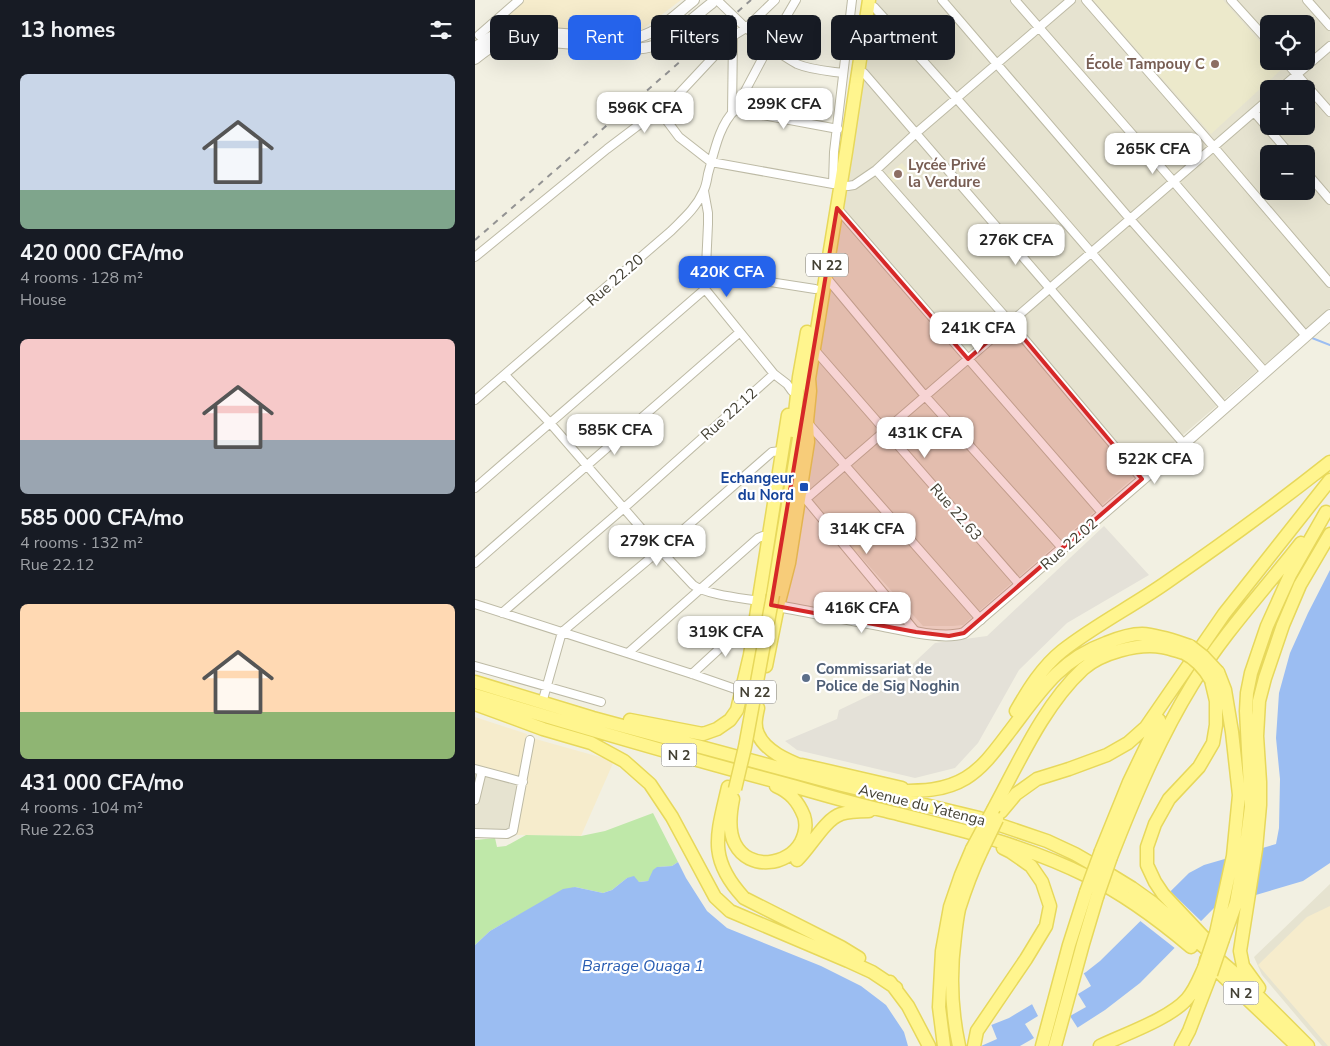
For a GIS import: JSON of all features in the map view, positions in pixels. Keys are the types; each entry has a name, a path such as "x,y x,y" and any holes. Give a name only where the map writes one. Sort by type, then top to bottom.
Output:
{"main road":[{"name":"N 22","path":"804,377 813,348 837,208 837,184 863,0"},
{"name":"N 22","path":"732,788 745,747 773,594 815,289 873,2"},
{"path":"593,718 623,718 703,734 717,729 730,720 737,710 750,655 792,391 804,377 810,391 803,496 755,720 757,733 763,742 775,752 793,762 842,785 891,791 922,791 950,786 967,777 985,763 1055,674 1074,658 1099,645 1124,636 1143,634 1167,638 1187,649 1191,657 1215,676 1225,690 1239,796 1233,856 1223,907 1220,936"},
{"path":"985,763 1044,669 1061,652 1212,551 1330,462"},
{"path":"997,810 1037,779 1107,755 1129,743 1146,728 1224,614 1330,480"},
{"path":"1106,854 1161,741 1192,685 1237,621 1328,509"},
{"path":"1277,1014 1243,966 1240,951 1249,897 1251,851 1247,693 1251,673 1267,626 1290,575 1328,509"},
{"path":"1181,1046 1189,1031 1220,936 1236,904 1251,851 1261,806 1257,736 1259,701 1265,678 1283,625 1300,585 1330,534"},
{"path":"943,1045 939,1007 942,951 950,907 961,875 977,850 1038,728 1061,693 1084,668 1109,654 1135,647 1187,649"},
{"path":"1190,935 1155,882 1147,865 1147,848 1155,824 1169,798 1199,767 1213,743 1216,725 1215,676"},
{"path":"1042,1046 1069,945 1091,895 1129,782 1179,680"},
{"name":"Avenue du Yatenga","path":"475,682 593,718 842,785 979,818 1047,841 1075,854 1132,888 1150,908"},
{"name":"Avenue du Yatenga","path":"475,695 748,774 969,832 1015,846 1072,869 1150,908 1190,935 1219,972 1297,1046"},
{"path":"475,704 543,729 591,743 624,761 650,784 672,817 715,897 730,910 856,964 896,988"},
{"path":"793,762 897,788 922,791"},
{"path":"732,788 730,832 735,846 747,858 757,862 770,862 785,859 797,850 805,834 805,820 796,799 782,789 748,774"},
{"path":"732,788 722,812 717,834 717,847 721,865 732,886 743,898 841,947 875,967 896,988 909,1006 929,1046"},
{"path":"722,812 723,833 727,847 741,863 753,869 768,870 787,867 802,855 827,824 839,814 856,811 885,811"},
{"path":"969,832 1011,852 1031,866 1042,882 1050,906 1046,926 977,1031 974,1046"},
{"path":"958,1041 951,991 953,952 959,911 977,850"},
{"path":"1055,1045 1074,975 1091,895"},
{"name":"N 2","path":"1190,935 1240,978 1308,1046"},
{"path":"1100,1046 1176,1010 1188,998 1208,971"}],"street":[{"path":"475,48 482,38 519,0"},
{"path":"482,38 515,31 631,39 642,38 658,29 694,0"},
{"path":"737,34 746,28 775,0"},
{"name":"Rue 22.20","path":"787,15 796,0"},
{"path":"837,184 834,152 852,0"},
{"path":"942,0 1130,219 1265,372"},
{"path":"1015,0 1306,336"},
{"path":"661,113 679,137 711,162 847,186 854,185 876,170 915,134 1071,0"},
{"path":"1086,0 1330,283"},
{"path":"1231,0 1260,32"},
{"path":"1307,0 1330,26"},
{"path":"482,38 502,41 515,39 635,49 647,48 670,36 714,1 746,28"},
{"path":"837,184 854,137 873,2"},
{"path":"873,2 1225,408"},
{"path":"475,59 482,38"},
{"path":"1290,80 1330,46"},
{"path":"475,257 607,149 644,121 661,113 711,60"},
{"path":"733,60 733,111 838,129"},
{"name":"Rue 22.20","path":"475,400 687,216 704,191 711,162 723,127 761,60"},
{"path":"792,60 816,70 843,73"},
{"path":"1293,70 1330,112"},
{"path":"864,73 1184,444"},
{"path":"916,632 803,496 845,465 1260,107"},
{"path":"1254,112 1282,145"},
{"path":"876,170 1010,322 1143,479"},
{"path":"1315,182 1330,200"},
{"path":"704,191 708,213 705,289 774,374 792,391"},
{"path":"837,208 1103,514"},
{"path":"705,272 815,289"},
{"path":"825,276 925,396 1063,549"},
{"path":"475,488 705,289"},
{"name":"Rue 22.02","path":"759,601 916,632 957,636 968,631 1330,315"},
{"path":"475,563 740,332"},
{"name":"Rue 22.63","path":"813,348 1020,585"},
{"name":"Rue 22.12","path":"502,613 624,508 774,374"},
{"path":"505,375 550,423 660,550 693,585 699,589 759,601"},
{"path":"807,421 981,620"},
{"path":"542,703 562,632 660,550 772,452 781,451"},
{"path":"628,653 757,538 769,537"},
{"path":"475,604 741,691"},
{"path":"692,674 743,627 749,624 755,625"},
{"path":"475,666 601,702"},
{"path":"475,833 507,834 513,831 530,740"},
{"path":"475,800 478,770 523,782"}],"highlighted area":[{"path":"837,208 968,359 1010,322 1142,479 964,633 949,636 916,632 771,605"}],"shaded area":[{"path":"523,0 681,0 661,15 651,15 651,23 641,30 641,15 568,15 568,30 558,29 558,15 509,15"},
{"path":"875,0 1330,0 1330,308 963,625 923,626 798,487 866,60 955,60 955,15 873,15"},
{"name":"École Tampouy C","path":"1093,0 1223,0 1260,42 1260,70 1281,70 1270,80 1260,80 1260,89 1211,134"},
{"name":"Lycée Privé la Verdure","path":"902,163 909,171 892,184 886,176"},
{"path":"1104,526 1149,575 1067,623 1019,670 978,743 955,768 915,778 797,750 785,741 837,719 839,710 889,686 935,643 987,636"},
{"path":"867,536 875,544 863,554 858,550 856,552 852,548"},
{"path":"475,717 527,734 520,780 475,766"},
{"path":"532,738 614,761 581,836 517,835"},
{"path":"475,772 519,785 512,833 475,833"},
{"path":"1330,884 1330,1046 1322,1046 1262,975 1254,957"},
{"path":"1330,906 1330,1046 1328,1046 1258,965 1307,917"}],"green space":[{"path":"653,813 678,862 672,866 658,867 648,881 639,882 627,878 612,890 603,893 575,887 490,931 475,945 475,840 495,838 497,847 506,846 526,835 581,836 605,831"}],"water":[{"path":"1330,570 1330,863 1303,881 1215,907 1140,983 1105,1010 1049,1046 938,1046 1009,1018 1086,972 1100,961 1189,873 1204,865 1276,844 1279,828 1280,779 1276,738 1279,693 1290,653"},
{"name":"Barrage Ouaga 1","path":"678,862 707,911 727,928 821,966 861,986 886,1005 904,1032 908,1046 475,1046 475,945 490,931 563,889 575,887 603,893 612,890 627,878 634,876 639,882 648,881 653,870 657,867 672,866"}],"pier":[{"path":"1169,890 1202,922 1176,949 1139,920"},
{"path":"1083,972 1091,986 1078,994 1086,1007 1070,1016 1079,1030 1051,1046 1020,1046 1034,1038 1025,1024 1038,1016 1031,1002"},
{"path":"991,1024 997,1039 981,1046 949,1046 947,1040"}],"waterway":[{"path":"1312,338 1330,345"}],"railway":[{"path":"475,240 751,0"}],"place":[{"name":"École Tampouy C","path":"1215,64"},
{"name":"Lycée Privé la Verdure","path":"898,174"},
{"name":"Echangeur du Nord","path":"804,487"},
{"name":"Commissariat de Police de Sig Noghin","path":"806,678"}]}
